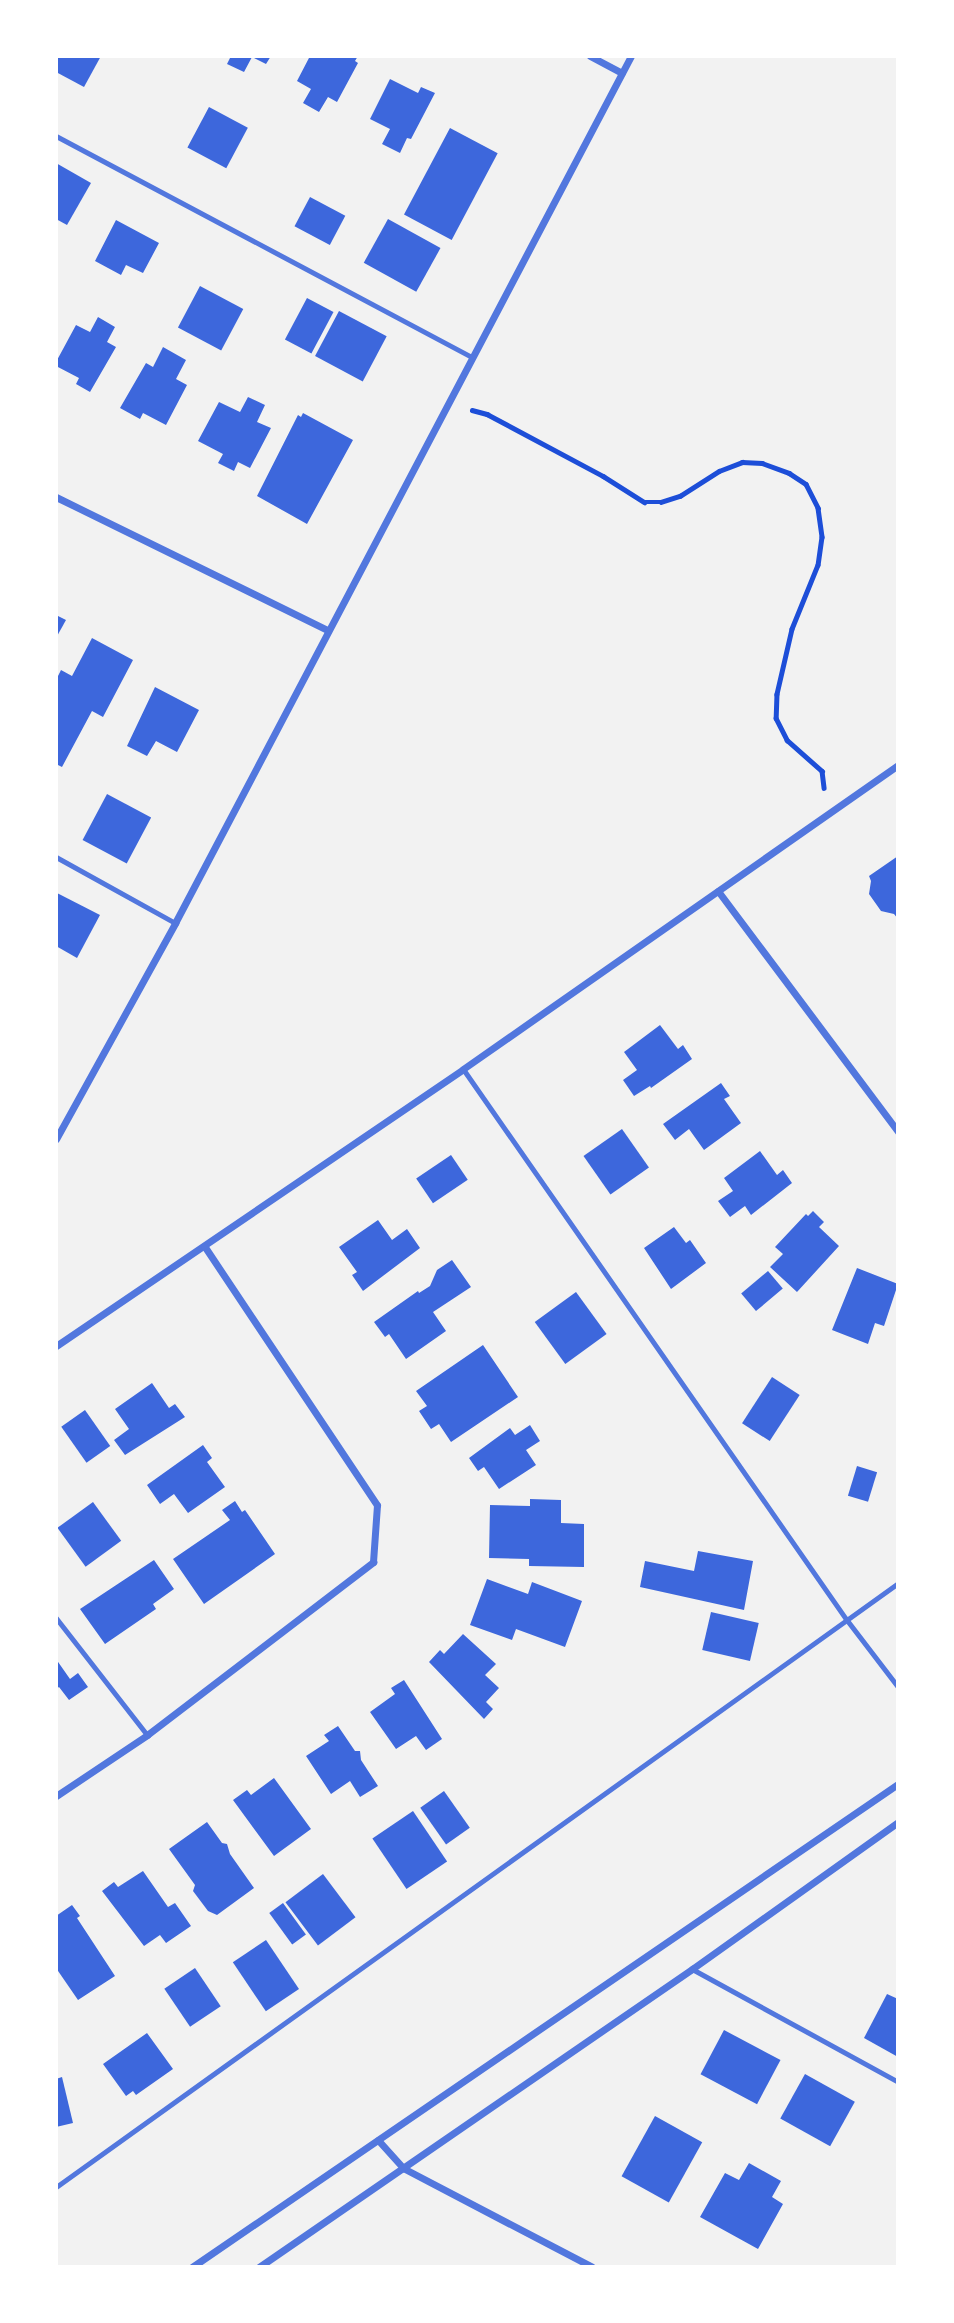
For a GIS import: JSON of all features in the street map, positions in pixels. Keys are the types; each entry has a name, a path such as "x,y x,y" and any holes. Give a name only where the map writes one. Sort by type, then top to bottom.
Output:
{"street":[{"path":"590,56 622,73"},
{"path":"56,1139 175,923 631,56"},
{"path":"56,497 328,630"},
{"path":"56,1346 463,1069 898,765"},
{"path":"718,891 898,1132"},
{"path":"56,1796 146,1735 373,1562 377,1505 204,1246"},
{"path":"191,2267 898,1784"},
{"path":"259,2267 692,1969 898,1822"},
{"path":"377,2140 403,2168 592,2267"}],"lane":[{"path":"56,136 472,357"},
{"path":"56,857 175,923"},
{"path":"463,1069 846,1619 898,1687"},
{"path":"56,2187 898,1583"},
{"path":"56,1618 146,1735"},
{"path":"692,1969 898,2082"}],"path":[{"path":"447,405 486,414 603,476 644,502 661,502 680,496 719,471 742,463 762,463 789,473 806,484 818,508 822,537 818,565 792,629 778,694 776,718 787,740 822,771 826,815"}],"building":[{"path":"56,56 101,56 84,87 56,72"},
{"path":"231,56 271,56 266,64 252,57 244,72 227,64"},
{"path":"310,56 358,56 355,61 358,63 337,102 328,97 319,112 303,103 311,89 297,81"},
{"path":"390,79 418,93 421,87 435,93 411,139 407,138 400,153 382,144 390,129 370,119"},
{"path":"209,107 248,128 226,168 187,148"},
{"path":"450,128 498,153 452,240 404,215"},
{"path":"56,163 91,183 67,225 56,219"},
{"path":"310,197 345,216 330,245 295,226"},
{"path":"388,219 440,248 416,292 364,263"},
{"path":"116,220 159,243 143,273 126,265 121,275 95,261"},
{"path":"200,286 243,309 221,351 178,327"},
{"path":"307,298 333,312 311,354 285,339"},
{"path":"339,311 387,336 363,381 315,356"},
{"path":"98,317 115,327 107,342 116,347 90,392 76,384 79,378 56,366 56,362 76,325 90,332"},
{"path":"163,347 186,360 176,379 187,385 166,425 143,413 140,419 120,408 146,363 153,367"},
{"path":"248,397 265,405 257,422 271,428 250,468 238,462 234,471 218,463 223,454 198,441 219,402 240,412"},
{"path":"303,413 353,440 307,524 257,496 298,415 301,417"},
{"path":"56,615 66,620 56,638"},
{"path":"92,638 133,660 103,717 92,711 62,767 56,764 56,680 61,670 72,676"},
{"path":"155,687 199,710 177,752 156,741 147,756 127,746"},
{"path":"107,794 151,817 127,863 83,840"},
{"path":"898,856 898,919 894,914 881,911 869,894 869,876"},
{"path":"57,893 100,915 77,958 56,946"},
{"path":"660,1025 678,1049 683,1045 692,1059 651,1088 650,1086 634,1096 623,1080 637,1070 624,1052"},
{"path":"721,1083 730,1096 724,1099 741,1123 704,1150 689,1129 675,1140 663,1124"},
{"path":"622,1129 649,1168 610,1194 583,1156"},
{"path":"760,1151 777,1175 783,1170 792,1183 751,1215 745,1206 730,1217 718,1201 733,1191 724,1178"},
{"path":"451,1155 468,1180 433,1203 416,1178"},
{"path":"813,1211 824,1222 819,1227 839,1246 797,1292 770,1267 783,1254 775,1247 806,1214 808,1216"},
{"path":"378,1220 392,1240 407,1229 420,1248 363,1291 352,1275 357,1272 339,1247"},
{"path":"674,1227 686,1243 690,1240 706,1263 671,1289 644,1248"},
{"path":"452,1260 471,1287 433,1312 446,1331 406,1359 389,1334 385,1337 374,1322 418,1291 419,1293 430,1286 437,1270"},
{"path":"857,1268 898,1284 884,1326 875,1323 868,1344 832,1330"},
{"path":"768,1271 783,1289 756,1311 741,1293"},
{"path":"576,1292 607,1334 565,1364 535,1322"},
{"path":"483,1345 518,1397 451,1442 439,1424 431,1429 419,1411 427,1406 416,1391"},
{"path":"772,1377 800,1395 770,1441 742,1423"},
{"path":"152,1383 169,1408 175,1404 185,1417 125,1455 114,1440 129,1429 115,1409"},
{"path":"85,1410 110,1446 86,1463 61,1427"},
{"path":"530,1425 540,1441 526,1450 536,1465 499,1489 484,1467 478,1471 469,1458 510,1428 515,1435"},
{"path":"203,1445 212,1458 207,1462 225,1487 188,1513 174,1494 160,1504 147,1485"},
{"path":"857,1466 877,1472 868,1502 848,1496"},
{"path":"530,1499 561,1500 561,1523 584,1524 584,1567 529,1566 529,1559 489,1558 490,1505 530,1506"},
{"path":"235,1501 242,1512 245,1510 275,1554 204,1604 173,1559 230,1520 222,1510"},
{"path":"93,1502 121,1541 86,1567 57,1528"},
{"path":"698,1551 753,1561 744,1610 640,1587 645,1561 694,1571"},
{"path":"154,1560 174,1589 153,1604 156,1609 105,1644 80,1609"},
{"path":"487,1579 528,1594 532,1582 582,1601 565,1647 516,1629 512,1640 470,1625"},
{"path":"711,1612 759,1623 750,1661 702,1650"},
{"path":"463,1634 496,1664 485,1675 499,1688 486,1702 493,1709 484,1719 429,1662 440,1650 444,1654"},
{"path":"56,1659 70,1679 78,1673 88,1687 69,1700 59,1687 56,1689"},
{"path":"404,1680 442,1739 426,1750 416,1736 396,1749 370,1712 395,1694 391,1688"},
{"path":"338,1726 355,1751 360,1751 361,1760 378,1786 360,1797 350,1781 331,1794 306,1756 329,1741 324,1735"},
{"path":"274,1778 311,1829 274,1856 233,1800 247,1790 251,1795"},
{"path":"444,1791 470,1828 446,1844 420,1808"},
{"path":"413,1811 447,1862 406,1889 372,1838"},
{"path":"207,1822 222,1843 227,1844 230,1854 254,1888 217,1915 208,1911 193,1891 195,1885 169,1849"},
{"path":"143,1871 168,1907 175,1903 191,1926 166,1943 160,1935 144,1946 102,1891 114,1882 118,1887"},
{"path":"323,1874 355,1917 318,1945 285,1902"},
{"path":"283,1903 306,1935 292,1945 269,1913"},
{"path":"72,1905 80,1916 77,1918 115,1976 78,2000 56,1968 56,1916"},
{"path":"266,1940 299,1989 266,2011 233,1962"},
{"path":"195,1968 221,2006 190,2027 164,1989"},
{"path":"887,1994 898,1999 898,2057 864,2038"},
{"path":"724,2030 781,2060 757,2104 701,2074"},
{"path":"147,2033 173,2069 136,2095 133,2091 126,2096 103,2064"},
{"path":"805,2074 855,2102 830,2146 780,2119"},
{"path":"62,2077 73,2123 56,2127 56,2079"},
{"path":"655,2116 702,2142 669,2203 622,2176"},
{"path":"749,2163 781,2181 772,2197 783,2204 758,2249 700,2217 725,2173 739,2180"}]}
